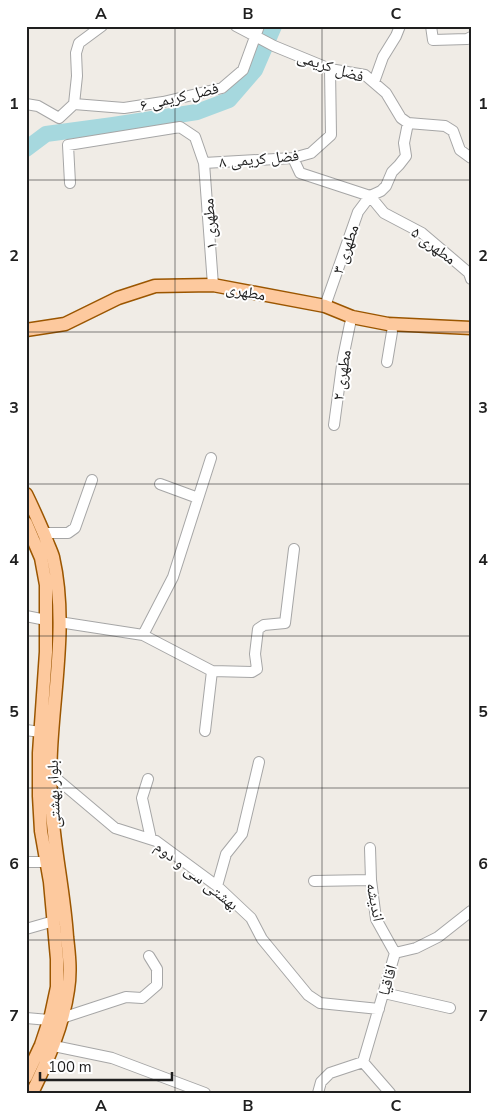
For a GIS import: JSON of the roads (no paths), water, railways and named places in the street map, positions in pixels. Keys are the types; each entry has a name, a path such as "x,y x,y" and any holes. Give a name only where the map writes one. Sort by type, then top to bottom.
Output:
{"main road":[{"name":"مطهری","path":"26,330 65,324 118,298 155,286 213,285 325,306 352,317 388,324 471,328"},
{"name":"مطهری","path":"26,338 67,331 121,306 157,294 213,293 323,313 350,324 392,332 471,336"},
{"name":"بلوار بهشتی","path":"26,494 52,555 58,584 53,621 46,652 40,732 39,796 41,831 54,921 57,959 56,987 41,1045 26,1078"},
{"name":"بلوار بهشتی","path":"26,523 41,558 58,652 51,754 51,796 53,830 61,881 69,958 68,989 62,1018 54,1046 32,1093"}],"street":[{"path":"26,104 38,106 59,118 74,104 77,76 76,53 79,43 102,26"},
{"path":"236,26 258,38"},
{"name":"فضل کریمی ۶","path":"74,104 124,108 163,102 222,88 243,70 258,38 259,26"},
{"path":"374,82 383,57 400,26"},
{"path":"432,26 432,40 467,39 471,37"},
{"name":"فضل کریمی","path":"258,38 330,69 365,75 386,93 401,118 408,123"},
{"name":"فضل کریمی ۸","path":"204,163 293,158 311,153 331,135 330,69"},
{"path":"408,123 445,126 453,131 460,150 471,158"},
{"name":"مطهری ۳","path":"325,306 358,212 370,196 381,191 386,186 392,172 406,156 404,143 408,123"},
{"name":"مطهری ۱","path":"70,183 68,145 180,127 195,137 204,163 213,285"},
{"path":"293,158 300,173 370,196"},
{"name":"مطهری ۵","path":"370,196 384,213 422,233 469,273 471,279"},
{"name":"مطهری ۲","path":"334,425 343,358 350,324"},
{"path":"386,362 392,332"},
{"path":"143,635 173,577 211,458"},
{"path":"43,533 68,533 75,528 92,480"},
{"path":"160,484 198,498"},
{"path":"26,616 143,635 212,671 252,672 257,669 255,654 258,629 264,625 285,623 294,549"},
{"path":"205,731 212,671"},
{"path":"26,730 40,732"},
{"path":"217,886 226,854 242,834 259,762"},
{"name":"بهشتی سی و دوم","path":"51,774 116,828 156,841 217,886 251,918 262,939 308,995 320,1003 379,1009"},
{"path":"148,780 142,798 151,839"},
{"name":"اندیشه","path":"370,848 371,880 376,919 395,954"},
{"path":"26,862 46,862"},
{"path":"314,880 371,880"},
{"name":"اقاقیا","path":"363,1062 395,954 416,948 438,937 471,911"},
{"path":"26,929 54,921"},
{"path":"62,1018 126,997 142,998 157,986 157,969 149,956"},
{"path":"384,993 450,1008"},
{"path":"26,1018 49,1020"},
{"path":"54,1046 112,1058 205,1093"},
{"path":"318,1093 321,1082 330,1072 363,1062 390,1093"}],"waterway":[{"path":"26,149 46,134 197,112 229,100 255,70 274,26"}]}
